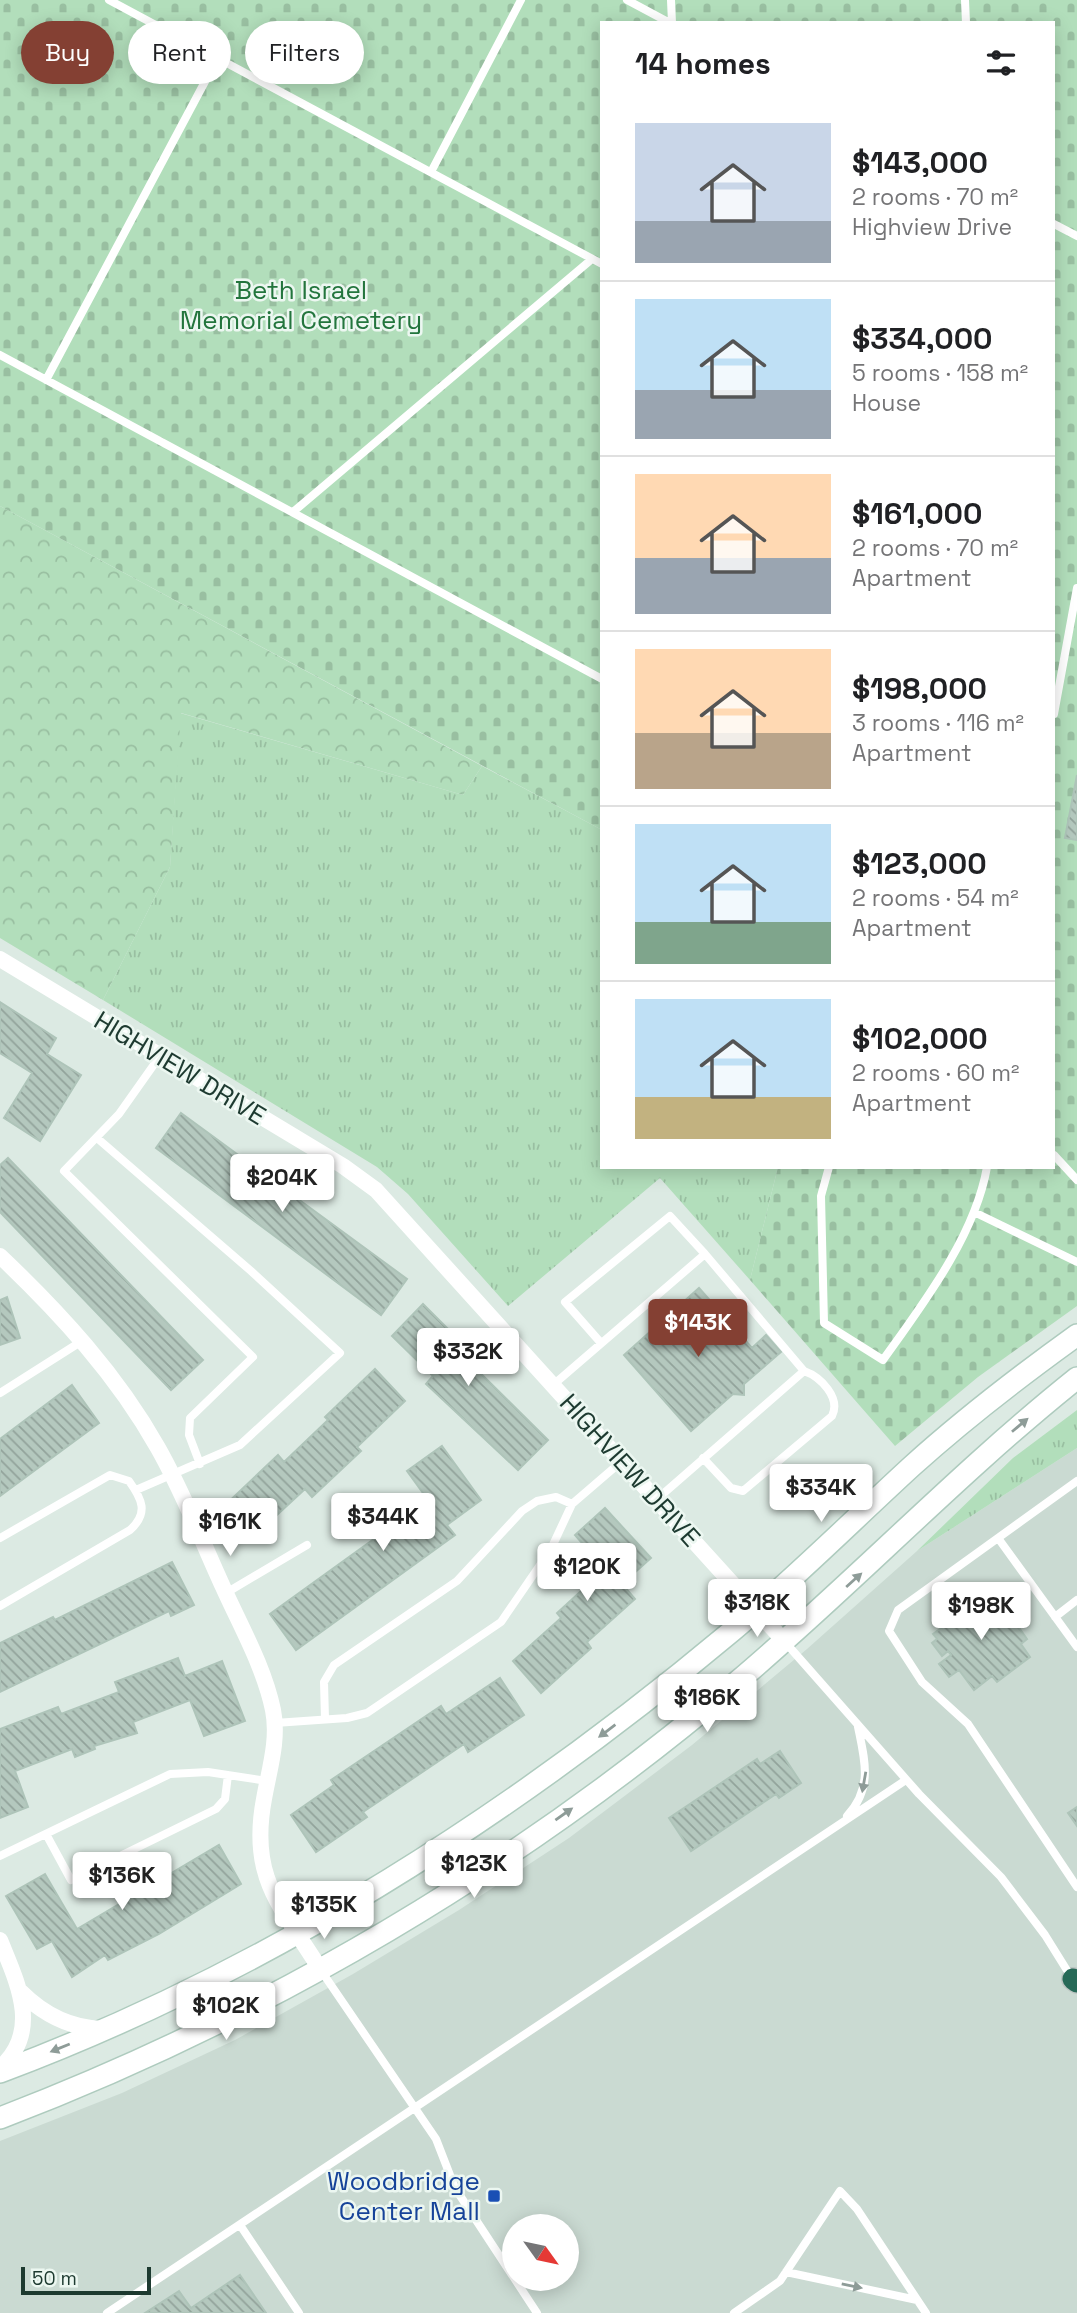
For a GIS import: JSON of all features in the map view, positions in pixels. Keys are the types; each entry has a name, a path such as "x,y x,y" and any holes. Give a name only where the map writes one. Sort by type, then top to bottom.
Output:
{"street":[{"name":"HIGHVIEW DRIVE","path":"0,960 343,1166 376,1190 785,1642"},
{"path":"0,1256 82,1341 131,1404 172,1474 256,1659 275,1723 259,1830 260,1860 271,1889 320,1969"},
{"path":"0,2070 106,2029 156,2006 297,1932 429,1854 529,1788 640,1706 755,1611 947,1436 1077,1335"},
{"path":"0,2118 111,2073 229,2017 320,1969 449,1892 575,1807 674,1733 785,1642 1000,1441 1077,1378"},
{"path":"0,1940 21,1992 24,2018 21,2038 0,2070"},
{"path":"21,1992 35,2005 62,2021 83,2027 106,2029"}],"lane":[{"path":"431,172 521,0"},
{"path":"627,0 667,21"},
{"path":"671,0 671,21"},
{"path":"965,0 966,21"},
{"path":"113,1 149,21"},
{"path":"231,66 600,263"},
{"path":"46,380 204,84"},
{"path":"1055,225 1077,236"},
{"path":"293,512 592,259"},
{"path":"0,355 600,678"},
{"path":"1055,709 1077,588"},
{"path":"160,1056 126,1105 64,1171 253,1357 190,1418 189,1435 200,1464"},
{"path":"97,1138 257,1276 340,1353 249,1439 200,1464 135,1490"},
{"path":"1055,1156 1077,1180"},
{"path":"828,1169 821,1196 824,1323 883,1360 925,1299 975,1213 986,1169"},
{"path":"975,1213 1077,1262"},
{"path":"601,1343 565,1302 670,1216 804,1371 814,1375 835,1400 834,1413 822,1425 743,1491 731,1488 703,1458"},
{"path":"553,1385 705,1254"},
{"path":"0,1394 82,1341"},
{"path":"656,1500 804,1371"},
{"path":"275,1723 367,1713 501,1622 551,1549 572,1504 622,1461"},
{"path":"0,1538 105,1476 114,1474 126,1478 142,1502 143,1512 130,1530 0,1606"},
{"path":"1077,1481 898,1610 889,1624 889,1631 922,1682 968,1724 1077,1887"},
{"path":"325,1719 324,1682 338,1661 457,1581 530,1505 556,1497 572,1504"},
{"path":"998,1538 1077,1647"},
{"path":"226,1593 307,1545"},
{"path":"1055,1617 1077,1600"},
{"path":"785,1642 906,1780 1001,1877 1045,1935 1076,1983"},
{"path":"833,1829 856,1806 866,1782 866,1765 858,1724"},
{"path":"0,1856 170,1774 196,1772 267,1782"},
{"path":"46,1834 71,1880 216,1809 225,1799 228,1775"},
{"path":"107,2313 906,1780"},
{"path":"320,1969 440,2147 455,2189 537,2313"},
{"path":"734,2313 776,2285 840,2191 857,2209 926,2313"},
{"path":"240,2225 299,2313"},
{"path":"786,2272 917,2300"}],"shaded area":[{"path":"1077,1448 1077,2313 0,2313 0,2141 122,2093 235,2040 353,1974 459,1910 569,1838 692,1745 807,1649 917,1551"}],"green space":[{"name":"Beth Israel Memorial Cemetery","path":"0,0 1077,0 1077,1306 978,1377 895,1446 750,1280 778,1169 1055,1169 1055,21 600,21 600,829 0,506"},
{"path":"0,506 482,766 463,795 181,713 170,867 103,1000 0,938"},
{"path":"180,713 463,795 482,766 600,829 600,1169 778,1169 750,1280 660,1178 508,1306 408,1194 377,1167 103,1000 170,867"},
{"path":"1077,1410 1077,1448 917,1551 1013,1458"}],"building":[{"path":"1077,775 1077,840 1065,838"},
{"path":"0,1002 56,1038 47,1054 81,1075 40,1141 4,1118 32,1073 0,1053"},
{"path":"181,1113 407,1279 381,1315 156,1148"},
{"path":"8,1158 203,1360 171,1390 0,1212 0,1165"},
{"path":"699,1288 752,1348 766,1335 781,1352 744,1384 744,1395 733,1394 691,1431 624,1355"},
{"path":"7,1297 20,1338 0,1345 0,1300"},
{"path":"423,1304 467,1348 461,1354 548,1440 518,1470 426,1384 433,1376 392,1336"},
{"path":"375,1369 405,1401 357,1447 361,1451 312,1497 305,1489 251,1539 222,1508 278,1455 284,1462 328,1420 325,1417"},
{"path":"72,1385 99,1423 0,1496 0,1439"},
{"path":"442,1446 481,1500 447,1525 455,1535 296,1650 270,1614 428,1500 407,1471"},
{"path":"605,1508 651,1558 622,1584 635,1599 587,1642 591,1648 541,1693 513,1661 561,1618 557,1613 605,1569 575,1535"},
{"path":"172,1562 194,1605 171,1616 169,1611 0,1692 0,1643 53,1617 55,1620"},
{"path":"984,1592 991,1603 998,1598 1027,1639 1021,1644 1030,1657 997,1682 992,1676 974,1690 959,1670 949,1677 939,1664 951,1655 948,1651 942,1656 932,1643 937,1639 933,1634 951,1621 948,1616"},
{"path":"178,1658 185,1676 222,1661 245,1721 204,1736 190,1700 133,1722 137,1733 94,1746 95,1749 75,1757 72,1749 15,1771 28,1807 0,1818 0,1729 58,1707 61,1714 119,1692 115,1682"},
{"path":"500,1678 524,1715 468,1752 464,1744 363,1812 367,1817 316,1852 291,1815 334,1785 331,1780 441,1706 446,1714"},
{"path":"780,1751 801,1783 779,1798 776,1794 691,1851 669,1818 757,1759 760,1764"},
{"path":"1077,1807 1077,1826 1068,1813"},
{"path":"219,1845 241,1884 159,1934 108,1960 105,1955 72,1977 52,1941 37,1949 6,1896 45,1874 77,1929"},
{"path":"240,2275 266,2313 145,2313 179,2291 191,2308"}],"place":[{"name":"Woodbridge Center Mall","path":"494,2196"}]}
